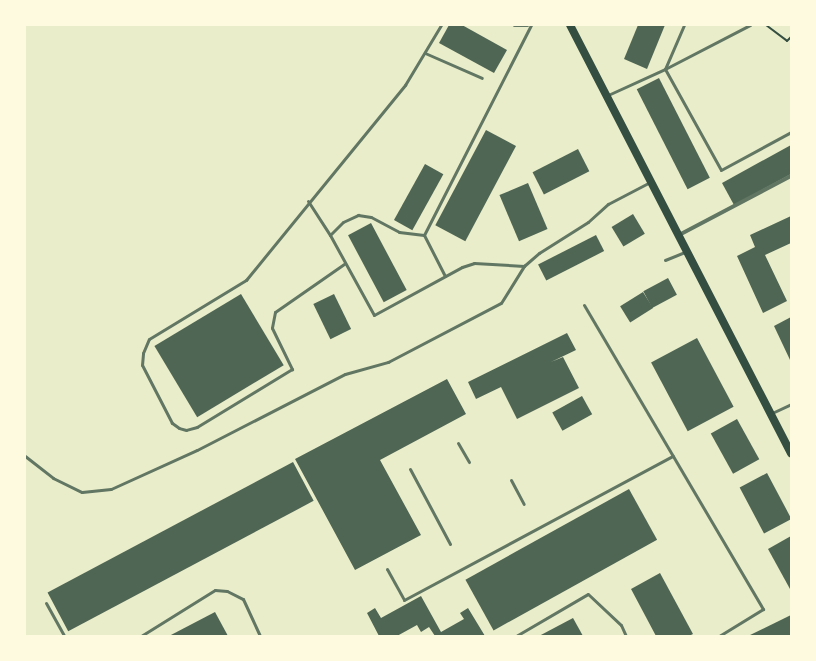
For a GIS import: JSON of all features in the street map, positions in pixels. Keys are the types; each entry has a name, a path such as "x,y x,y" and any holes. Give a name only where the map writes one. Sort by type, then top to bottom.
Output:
{"main road":[{"path":"570,25 791,453"}],"street":[{"path":"679,235 791,176"}],"lane":[{"path":"344,264 274,312 272,328 292,369 197,427 186,430 178,428 172,423 142,365 144,346 149,338 246,280 308,201 405,85 441,25"},
{"path":"514,25 527,25"},
{"path":"424,235 531,25"},
{"path":"665,69 684,25"},
{"path":"607,96 665,69 750,25"},
{"path":"425,53 482,78"},
{"path":"665,69 720,170 791,132"},
{"path":"25,456 53,478 82,492 111,489 197,450 345,374 388,362 501,303 524,266 539,253 588,222 608,204 651,182"},
{"path":"308,201 330,234 344,264 374,315 462,267 474,264 524,266"},
{"path":"330,234 344,222 358,215 371,217 399,232 424,235"},
{"path":"424,235 445,276"},
{"path":"665,260 687,252"},
{"path":"584,305 763,609 719,636"},
{"path":"770,414 791,404"},
{"path":"458,443 468,462"},
{"path":"387,569 404,600 672,456"},
{"path":"410,469 450,544"},
{"path":"511,480 524,504"},
{"path":"141,636 215,590 227,591 243,599 260,636"},
{"path":"516,636 588,594 620,625 626,636"},
{"path":"46,603 64,636"}],"path":[{"path":"766,25 787,41 791,37"}],"building":[{"path":"449,25 462,25 507,50 494,73 439,43"},
{"path":"638,25 665,25 647,69 624,59"},
{"path":"659,78 710,178 688,189 637,89"},
{"path":"486,130 516,146 465,241 435,225"},
{"path":"791,145 791,174 734,205 722,183"},
{"path":"578,149 589,171 544,194 533,172"},
{"path":"425,164 443,174 412,230 394,220"},
{"path":"528,183 548,229 519,241 499,195"},
{"path":"633,214 645,234 623,247 612,227"},
{"path":"791,216 791,243 765,255 787,301 763,313 737,256 755,247 750,235"},
{"path":"371,223 407,290 384,302 348,235"},
{"path":"596,235 604,251 546,281 538,265"},
{"path":"668,278 677,295 652,308 643,291"},
{"path":"643,292 653,308 630,322 620,306"},
{"path":"241,294 284,365 197,417 154,346"},
{"path":"334,294 351,329 330,339 313,304"},
{"path":"791,317 791,362 774,326"},
{"path":"567,333 576,350 551,362 563,357 579,388 517,419 501,387 476,399 468,382"},
{"path":"697,338 734,407 688,431 651,362"},
{"path":"447,379 466,414 380,460 421,535 355,570 295,459"},
{"path":"582,396 592,414 562,431 552,412"},
{"path":"737,419 759,459 733,474 711,434"},
{"path":"293,462 314,501 68,631 48,593"},
{"path":"767,473 791,519 764,533 740,488"},
{"path":"629,489 657,540 494,630 465,580"},
{"path":"791,536 791,588 790,589 768,549"},
{"path":"660,573 693,634 689,636 656,636 631,589"},
{"path":"421,596 441,632 464,619 460,613 468,608 485,636 435,636 429,627 421,632 417,625 397,636 379,636 367,613 375,608 381,618"},
{"path":"215,612 228,636 169,636"},
{"path":"791,615 791,636 748,636"},
{"path":"573,618 583,636 539,636"}]}
